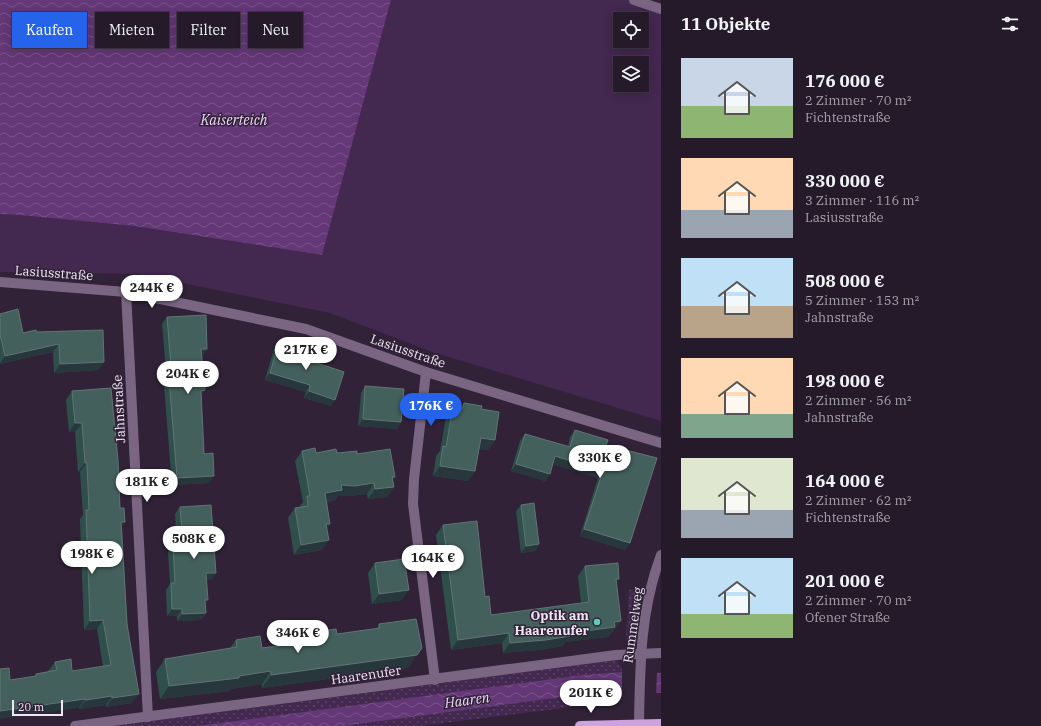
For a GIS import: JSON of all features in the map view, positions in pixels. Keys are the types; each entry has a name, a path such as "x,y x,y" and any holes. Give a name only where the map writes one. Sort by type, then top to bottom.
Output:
{"main road":[{"path":"580,726 661,724"}],"street":[{"path":"634,0 661,9"},
{"name":"Lasiusstraße","path":"0,282 126,292 306,329 426,372 661,443"},
{"name":"Jahnstraße","path":"126,292 148,717"},
{"path":"426,372 414,479 413,504 434,680"},
{"name":"Rummelweg","path":"639,724 639,671 641,654 647,608 655,572 661,555"},
{"name":"Haarenufer","path":"75,726 616,655 661,653"}],"shaded area":[{"path":"391,0 634,0 661,9 661,421 435,353 330,313 137,274 0,272 0,214 134,226 322,255"},
{"path":"643,588 634,640 626,640 629,590"},
{"path":"617,660 622,668 622,672 582,675 197,726 114,726"},
{"path":"622,693 622,697 617,703 589,705 419,726 343,726 586,694"}],"water":[{"name":"Kaiserteich","path":"0,0 391,0 322,255 134,226 0,214"},
{"name":"Haaren","path":"622,672 661,673 661,693 586,694 343,726 197,726 582,675"}],"pier":[{"path":"622,670 657,671 656,695 622,695"}],"building":[{"path":"18,309 23,333 36,330 37,332 103,330 104,362 60,364 59,344 5,356 0,334 0,314"},
{"path":"206,315 207,349 201,349 205,390 201,391 204,454 213,453 214,476 177,478 169,379 172,378 167,317"},
{"path":"279,342 305,349 302,358 344,372 335,400 309,391 310,385 270,373"},
{"path":"365,386 404,389 401,422 363,419"},
{"path":"111,388 118,460 120,508 124,508 125,522 121,522 127,624 139,694 112,698 112,696 85,699 0,711 0,669 9,668 10,680 36,676 36,674 57,670 55,662 71,659 72,671 111,665 103,620 90,621 86,510 89,510 87,463 85,463 82,423 75,423 72,391"},
{"path":"464,403 482,406 481,409 499,412 495,440 481,438 475,471 440,466 443,446 446,447 453,407 463,408"},
{"path":"575,430 608,440 606,445 657,458 630,543 584,529 603,471 555,456 550,474 516,464 525,434 570,447"},
{"path":"315,448 316,453 336,449 337,453 357,451 357,454 390,449 395,477 392,477 394,487 375,489 374,483 355,486 341,485 342,490 325,493 330,524 326,524 329,540 301,545 295,508 308,506 307,496 310,496 302,451"},
{"path":"534,503 539,544 526,546 521,505"},
{"path":"211,505 216,573 206,573 208,600 205,600 206,613 182,614 182,609 172,609 171,583 175,583 173,545 183,544 180,507"},
{"path":"477,521 485,597 489,596 491,615 589,602 585,566 618,563 619,579 616,579 621,621 614,622 615,627 570,633 570,636 546,640 510,643 509,633 458,640 443,525"},
{"path":"404,559 409,590 379,594 375,563"},
{"path":"416,619 422,648 417,655 271,675 271,671 239,676 239,678 169,686 165,659 237,647 236,640 260,636 262,648 309,642 308,633 336,629 337,634 380,628 379,624"}],"place":[{"name":"Optik am Haarenufer","path":"597,622"}]}
